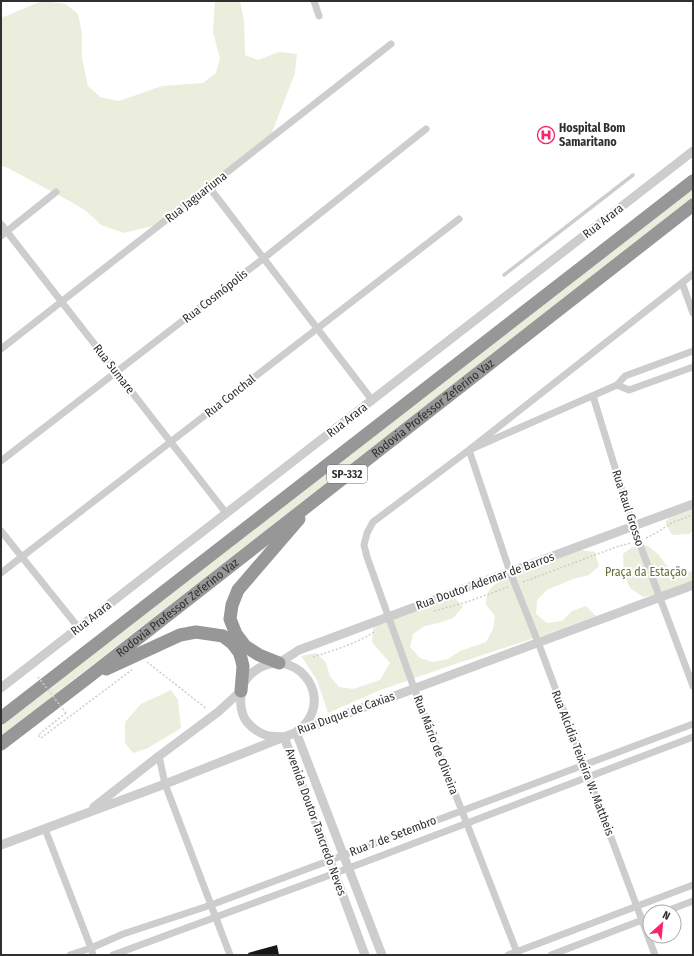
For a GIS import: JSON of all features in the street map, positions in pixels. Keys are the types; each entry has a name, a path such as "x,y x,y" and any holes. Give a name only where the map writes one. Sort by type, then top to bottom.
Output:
{"highway":[{"name":"Rodovia Professor Zeferino Vaz","path":"1,718 693,181"},
{"name":"Rodovia Professor Zeferino Vaz","path":"1,744 693,205"},
{"path":"279,663 259,655 245,646 236,634 230,619 232,605 238,590 321,494"},
{"path":"86,679 180,635 196,632 223,636 232,643 239,652 243,666 241,691"}],"street":[{"path":"314,1 319,16"},
{"name":"Rua Jaguariuna","path":"1,349 391,44"},
{"name":"Rua Cosmópolis","path":"1,461 264,258 426,129"},
{"name":"Rua Arara","path":"1,688 693,151"},
{"path":"209,187 372,400"},
{"path":"4,234 56,192"},
{"name":"Rua Conchal","path":"1,573 459,219"},
{"name":"Rua Sumare","path":"1,224 4,234 62,302 226,514"},
{"path":"469,450 693,274"},
{"path":"682,283 693,313"},
{"path":"469,450 617,385 625,376 693,351"},
{"path":"617,385 629,390 693,366"},
{"name":"Rua Raul Grosso","path":"593,396 633,526 693,686"},
{"name":"Rua Mário de Oliveira","path":"469,450 373,522 367,533 364,545 414,688 517,953"},
{"name":"Rua Alcidia Teixeira W. Mattheis","path":"469,450 510,572 538,642 642,920"},
{"name":"Rua Doutor Ademar de Barros","path":"279,663 299,650 389,620 510,572 693,504"},
{"path":"1,531 21,558 78,627"},
{"name":"Rua Duque de Caxias","path":"1,845 165,784 284,736 693,585"},
{"path":"86,813 214,714 241,691 246,680 253,672 265,665 279,663"},
{"name":"Avenida Doutor Tancredo Neves","path":"279,663 289,665 299,670 308,679 314,693 314,708 307,722 296,732 382,955"},
{"name":"Avenida Doutor Tancredo Neves","path":"241,691 240,705 244,717 254,729 268,736 284,736 365,955"},
{"name":"Rua 7 de Setembro","path":"70,955 92,951 124,934 211,905 693,724"},
{"name":"Rua 7 de Setembro","path":"113,955 349,868 693,737"},
{"path":"159,756 165,784 230,955"},
{"path":"45,829 92,951"},
{"path":"508,955 517,953 637,906 693,886"},
{"path":"682,905 693,901"},
{"path":"551,955 642,920"},
{"name":"Rua Alcidia Teixeira W. Mattheis","path":"651,944 655,955"}],"lane":[{"path":"504,275 633,175"}],"path":[{"path":"428,612 466,602 616,547 639,541 656,533 673,522 693,516"},
{"path":"313,657 367,637 389,620"},
{"path":"145,660 214,714"},
{"path":"38,676 66,713 38,735 41,738 133,670"}],"green space":[{"path":"42,1 66,4 78,14 82,33 82,58 88,86 100,97 119,101 162,86 203,83 216,73 220,58 213,32 215,1 240,1 244,21 245,55 258,60 279,52 297,54 295,73 271,135 167,219 152,226 124,233 101,225 86,211 73,203 6,167 1,166 1,18"},
{"path":"693,188 693,198 1,736 1,726"},
{"name":"Praça da Estação","path":"693,507 693,531 689,534 672,535 665,522 675,513"},
{"name":"Praça da Estação","path":"647,545 658,554 667,566 679,573 693,571 693,585 643,597 630,588 624,574 623,554 632,547"},
{"path":"581,550 595,552 599,566 589,575 573,579 547,590 537,600 536,614 547,623 562,621 572,611 586,606 596,616 378,691 328,713 317,680 301,656 317,653 326,663 330,676 339,687 353,689 380,680 390,663 372,642 373,628 386,620 453,596 463,607 453,618 425,626 413,634 410,647 420,658 433,662 448,659 460,651 486,642 493,629 495,616 486,605 487,594 493,586 515,573"},
{"path":"171,690 178,700 181,728 148,748 133,753 125,743 125,722 141,704"}],"building":[{"path":"277,945 279,955 249,955 248,953"}],"place":[{"name":"Hospital Bom Samaritano","path":"546,135"}]}
